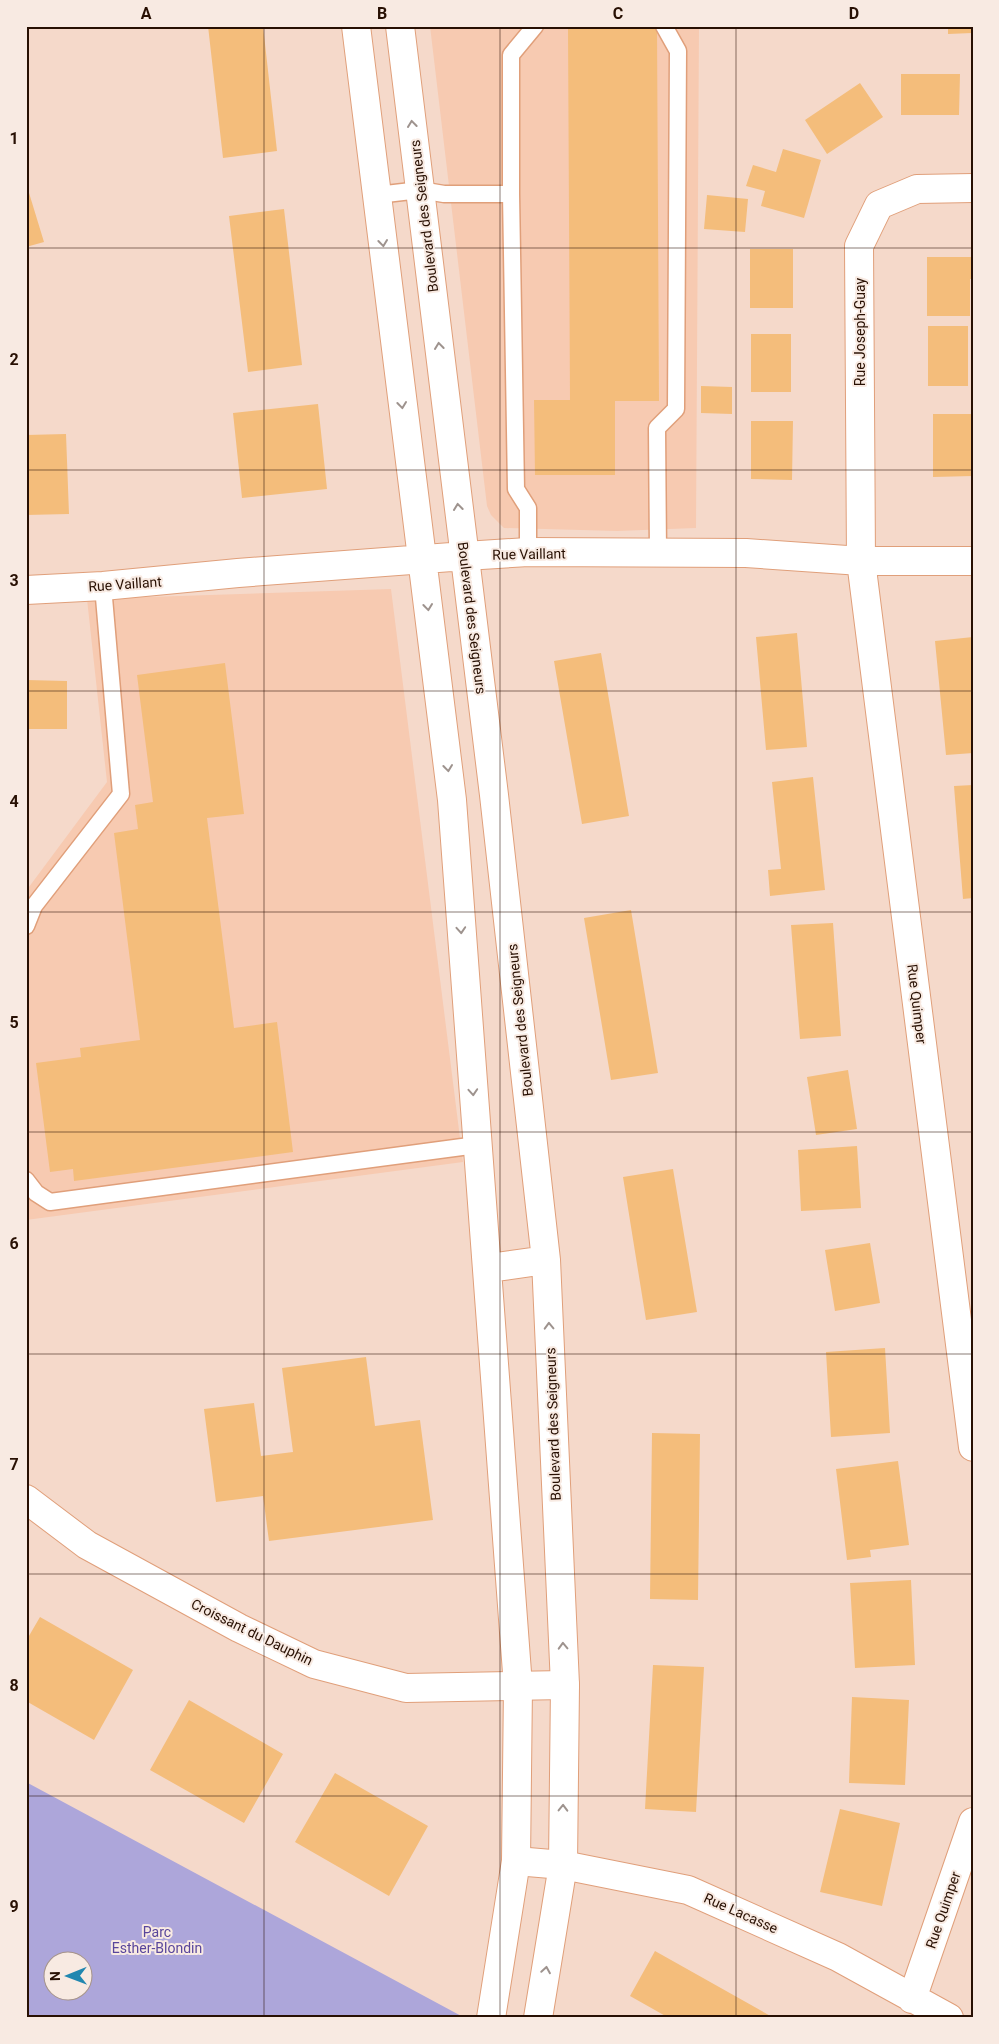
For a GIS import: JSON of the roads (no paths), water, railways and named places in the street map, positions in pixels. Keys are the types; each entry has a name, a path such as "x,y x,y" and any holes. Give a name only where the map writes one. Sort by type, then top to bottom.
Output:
{"street":[{"path":"356,26 452,800 477,1145 489,1268 518,1686 516,1861 491,2018"},
{"name":"Boulevard des Seigneurs","path":"400,26 494,795 546,1260 565,1685 562,1865 538,2018"},
{"name":"Rue Joseph-Guay","path":"861,561 859,246 879,205 917,188 973,188"},
{"name":"Rue Vaillant","path":"26,590 103,586 238,573 528,552 746,553 861,561 973,561"},
{"name":"Rue Quimper","path":"861,561 973,1447"},
{"path":"452,800 494,795"},
{"path":"489,1268 546,1260"},
{"name":"Croissant du Dauphin","path":"26,1499 87,1545 239,1628 314,1664 406,1688 565,1685"},
{"name":"Rue Quimper","path":"912,1999 973,1822"},
{"name":"Rue Lacasse","path":"516,1861 562,1865 688,1890 838,1957 949,2018"}],"lane":[{"path":"528,552 528,508 516,489 511,194 511,55 535,26"},
{"path":"658,553 657,428 676,409 678,51 664,26"},
{"path":"377,195 420,190 444,194 511,194"},
{"path":"26,926 34,906 121,794 103,586"},
{"path":"26,1180 36,1193 50,1202 477,1145"}],"park label":[{"name":"Parc Esther-Blondin","path":"157,1940"}]}
